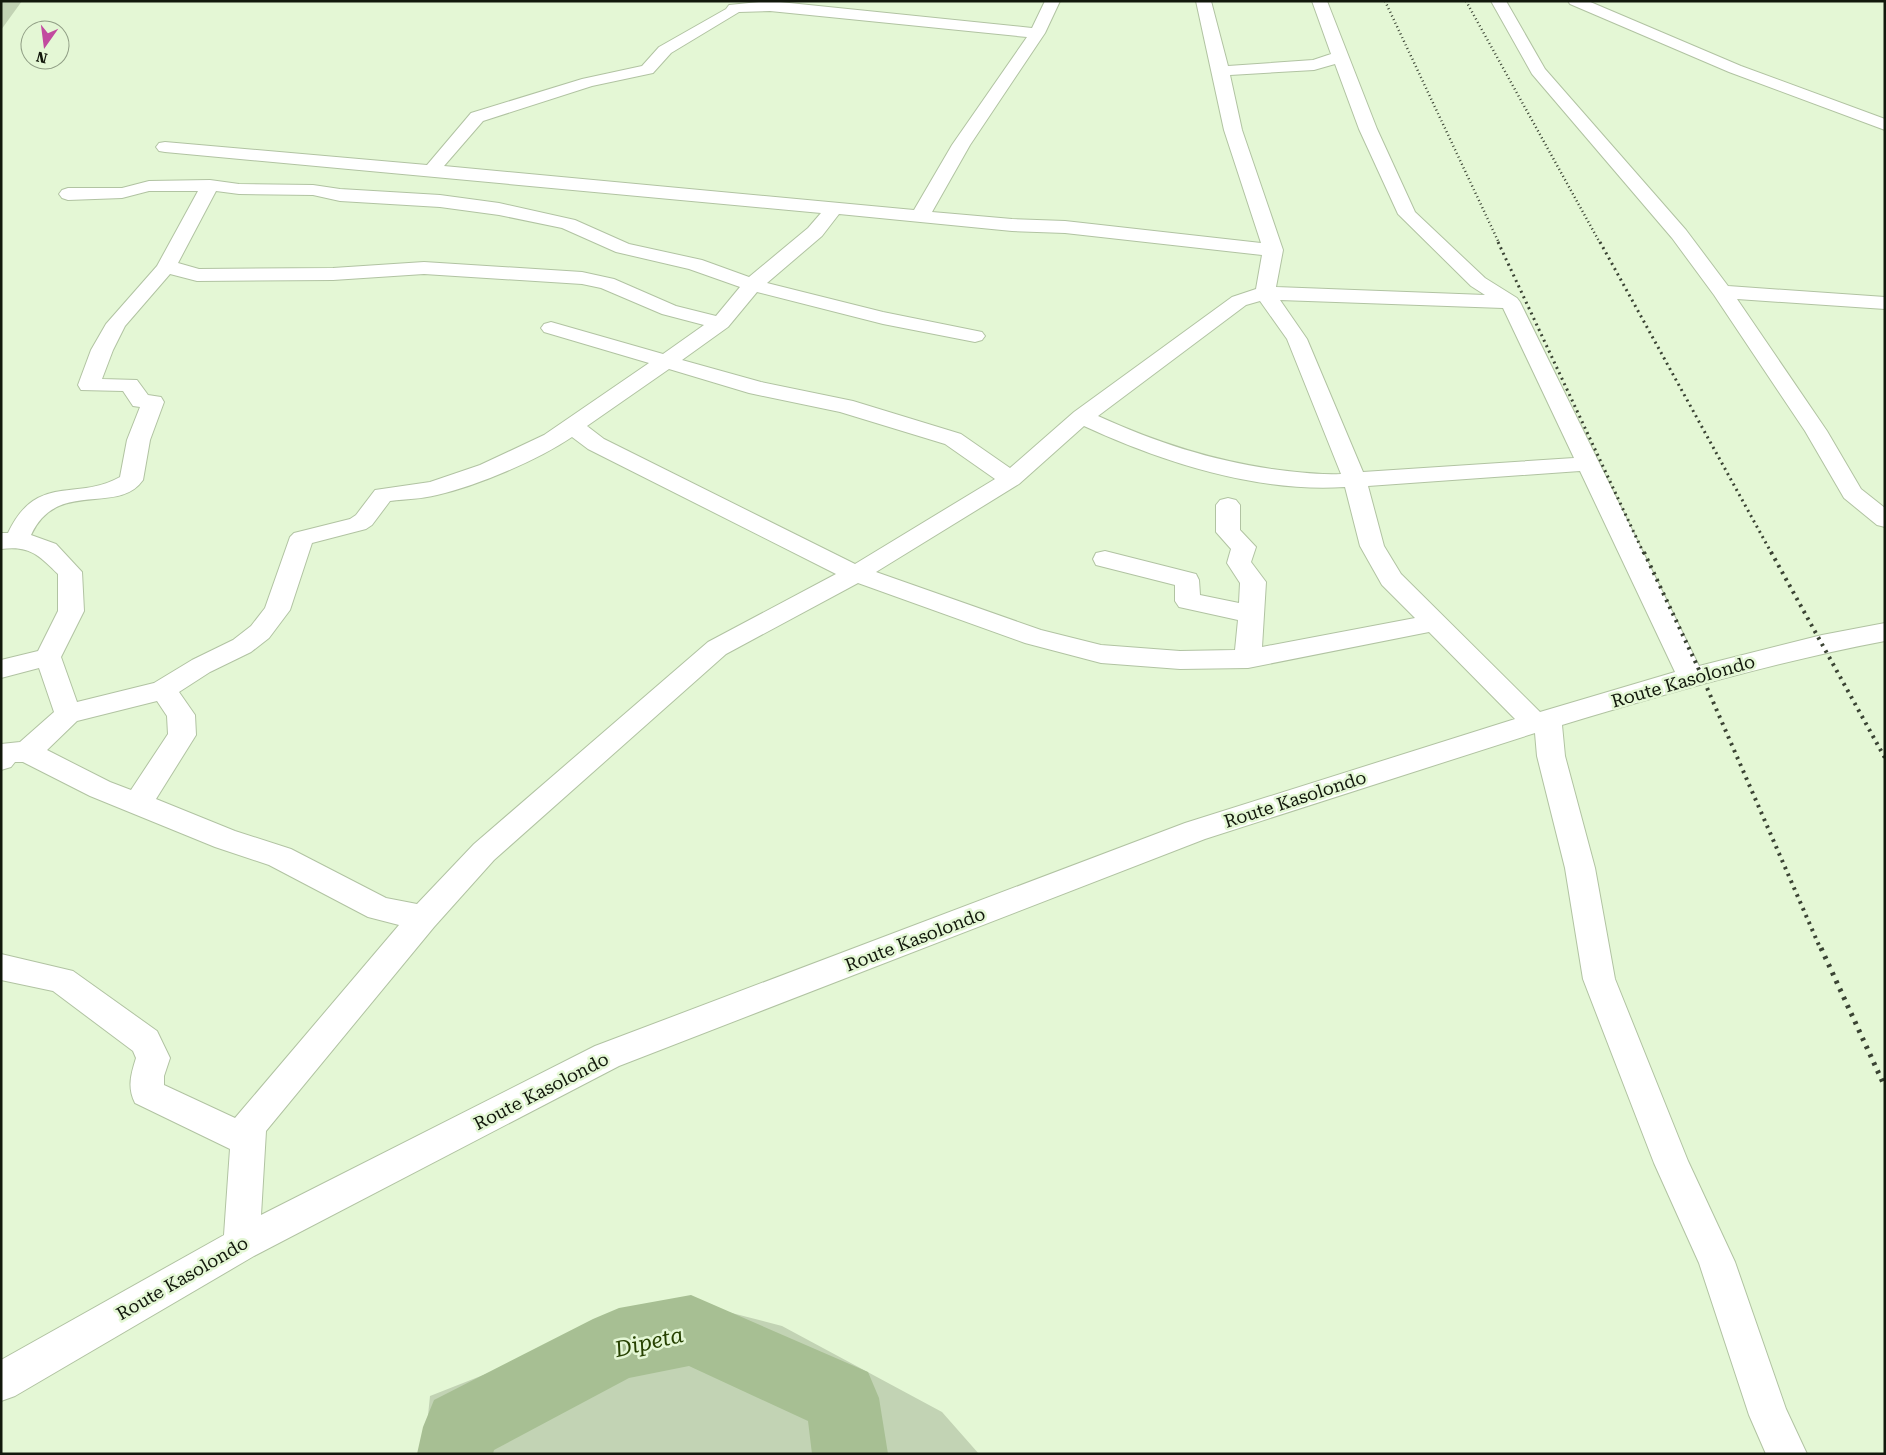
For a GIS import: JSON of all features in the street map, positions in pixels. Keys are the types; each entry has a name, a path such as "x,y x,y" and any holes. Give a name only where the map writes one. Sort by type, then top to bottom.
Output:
{"street":[{"path":"920,216 961,144 1037,32 1053,1"},
{"path":"1203,1 1221,71 1233,130 1273,250 1265,294 1297,339 1354,478 1372,546 1391,580 1434,623 1541,721 1580,868 1599,979 1671,1163 1717,1262 1769,1415 1787,1454"},
{"path":"1319,1 1368,129 1407,214 1478,282 1510,302 1691,677"},
{"path":"1498,1 1538,71 1679,234 1722,292 1816,431 1852,493 1885,520"},
{"path":"1575,1 1735,69 1885,125"},
{"path":"431,171 477,117 588,82 647,70 665,50 731,12 734,8 770,6 1037,32"},
{"path":"1221,71 1314,65 1340,57"},
{"path":"165,147 399,166 431,171 1012,225 1065,227 1273,250"},
{"path":"68,194 122,193 149,186 210,185 239,189 313,190 340,195 430,200 499,209 568,224 623,248 695,264 752,285 874,315 975,336"},
{"path":"68,714 48,657 71,611 70,572 47,549 9,540 30,515 49,499 116,488 131,480 140,430 153,402 141,401 129,385 90,384 102,350 116,324 164,268 210,185"},
{"path":"14,756 68,714 163,690 201,666 242,646 260,632 277,610 299,542 303,538 358,524 364,520 383,495 434,489 488,470 552,440 722,323 752,285 815,232 834,208"},
{"path":"164,268 180,269 197,275 333,274 424,268 582,278 607,283 669,310 722,323"},
{"path":"1722,292 1885,303"},
{"path":"241,1244 249,1126 422,918 484,852 717,648 856,574 1011,479 1082,417 1239,301 1265,294 1510,302"},
{"path":"551,328 581,339 666,360 757,388 845,406 902,426 953,439 1011,479"},
{"path":"1082,417 1135,440 1187,459 1231,470 1318,482 1354,478 1589,464"},
{"path":"572,426 596,444 816,552 856,574 1034,637 1101,654 1180,660 1248,659 1434,623"},
{"path":"1228,505 1228,532 1244,547 1239,563 1253,582 1248,659"},
{"path":"1105,559 1187,580 1188,601 1251,614"},
{"name":"Route Kasolondo","path":"1,1382 241,1244 607,1056 1195,831 1541,721 1691,677 1822,644 1885,632"},
{"path":"1,669 48,657"},
{"path":"137,804 182,735 181,715 163,690"},
{"path":"14,756 52,767 224,839 280,858 379,908 422,918"},
{"path":"1,967 62,980 145,1041 153,1058 147,1076 148,1093 248,1141"}],"green space":[{"path":"1,1 22,1 1,30"},
{"path":"677,1299 782,1326 942,1412 979,1454 424,1454 430,1396"}],"waterway":[{"name":"Dipeta","path":"455,1454 461,1427 619,1344 691,1330 842,1398 850,1454"}],"railway":[{"path":"1385,1 1499,243"},
{"path":"1466,1 1600,243"},
{"path":"1498,242 1644,554"},
{"path":"1600,242 1772,554"},
{"path":"1644,552 1701,674 1821,950"},
{"path":"1771,552 1885,758"},
{"path":"1821,948 1885,1087"}]}
